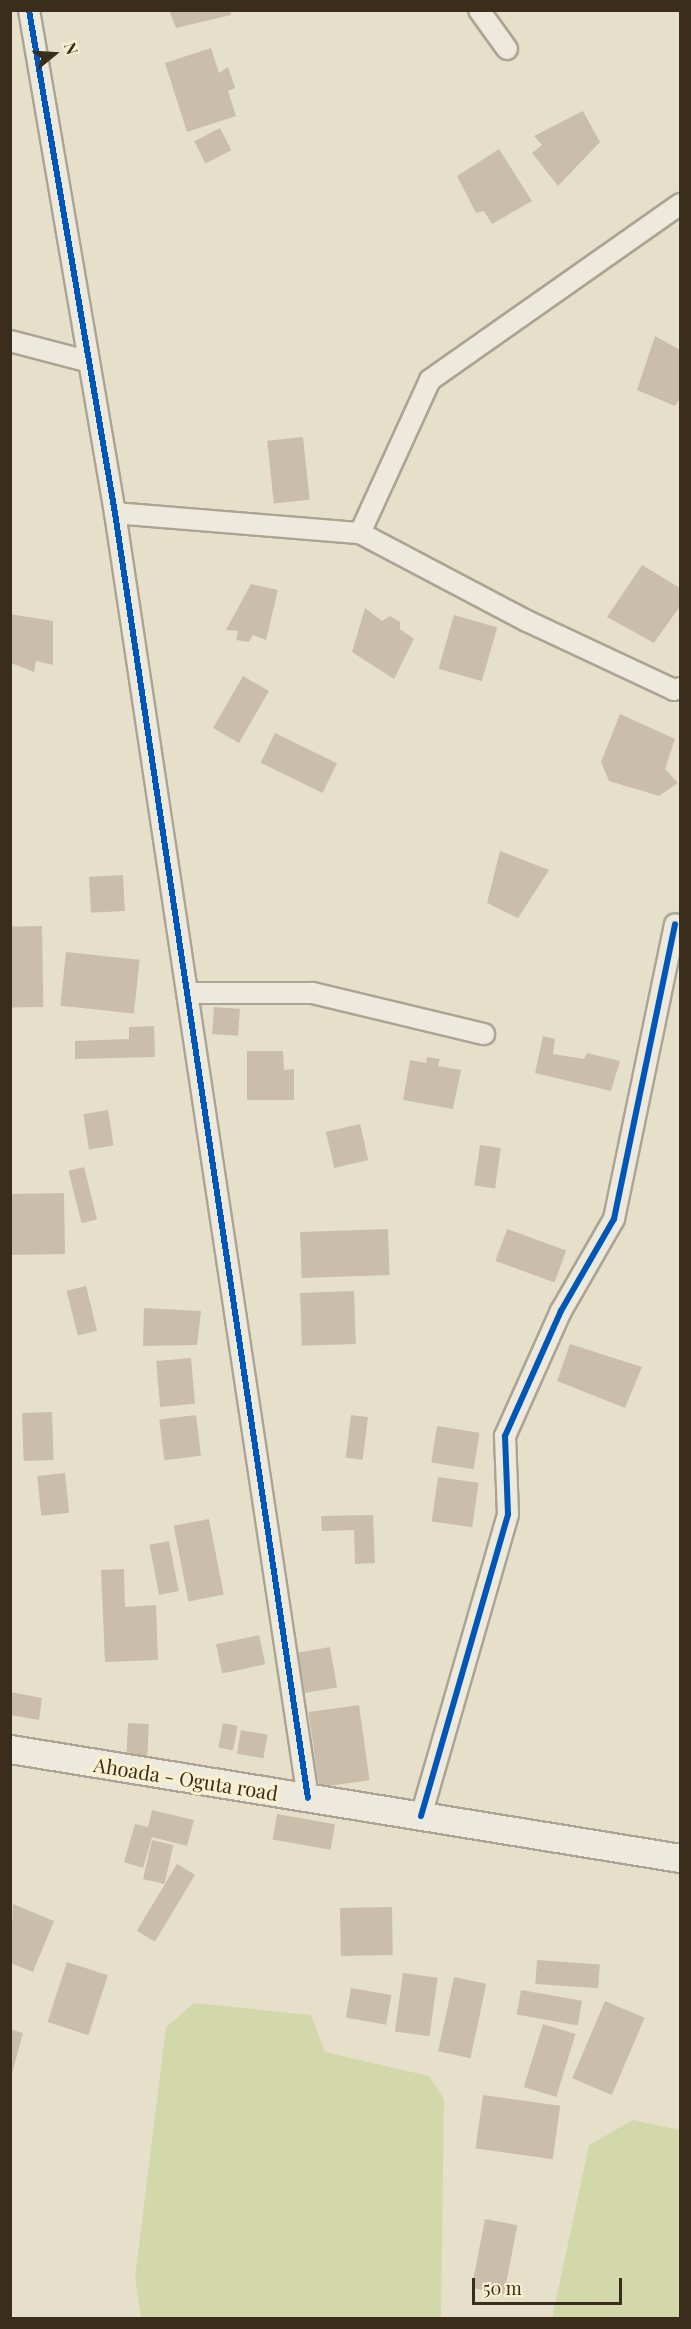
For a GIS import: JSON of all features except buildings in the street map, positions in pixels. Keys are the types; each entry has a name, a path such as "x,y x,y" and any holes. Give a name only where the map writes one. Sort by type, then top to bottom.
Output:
{"main road":[{"name":"Ahoada - Oguta road","path":"10,1749 681,1858"}],"street":[{"path":"29,10 86,361 115,513 189,993 308,1798"},
{"path":"479,10 507,49"},
{"path":"360,533 430,380 681,204"},
{"path":"10,341 86,361"},
{"path":"115,513 360,533 527,621 674,690 681,688"},
{"path":"421,1816 508,1514 506,1436 561,1311 614,1219 675,924"},
{"path":"189,993 313,993 484,1034"}],"green space":[{"path":"194,2003 311,2015 325,2052 429,2076 444,2099 441,2318 141,2318 135,2278 166,2027"},
{"path":"633,2120 680,2130 680,2318 552,2318 589,2145"}],"cycle path":[{"path":"29,10 115,513 308,1798"},
{"path":"421,1816 508,1514 505,1436 561,1311 614,1219 675,924"}]}
